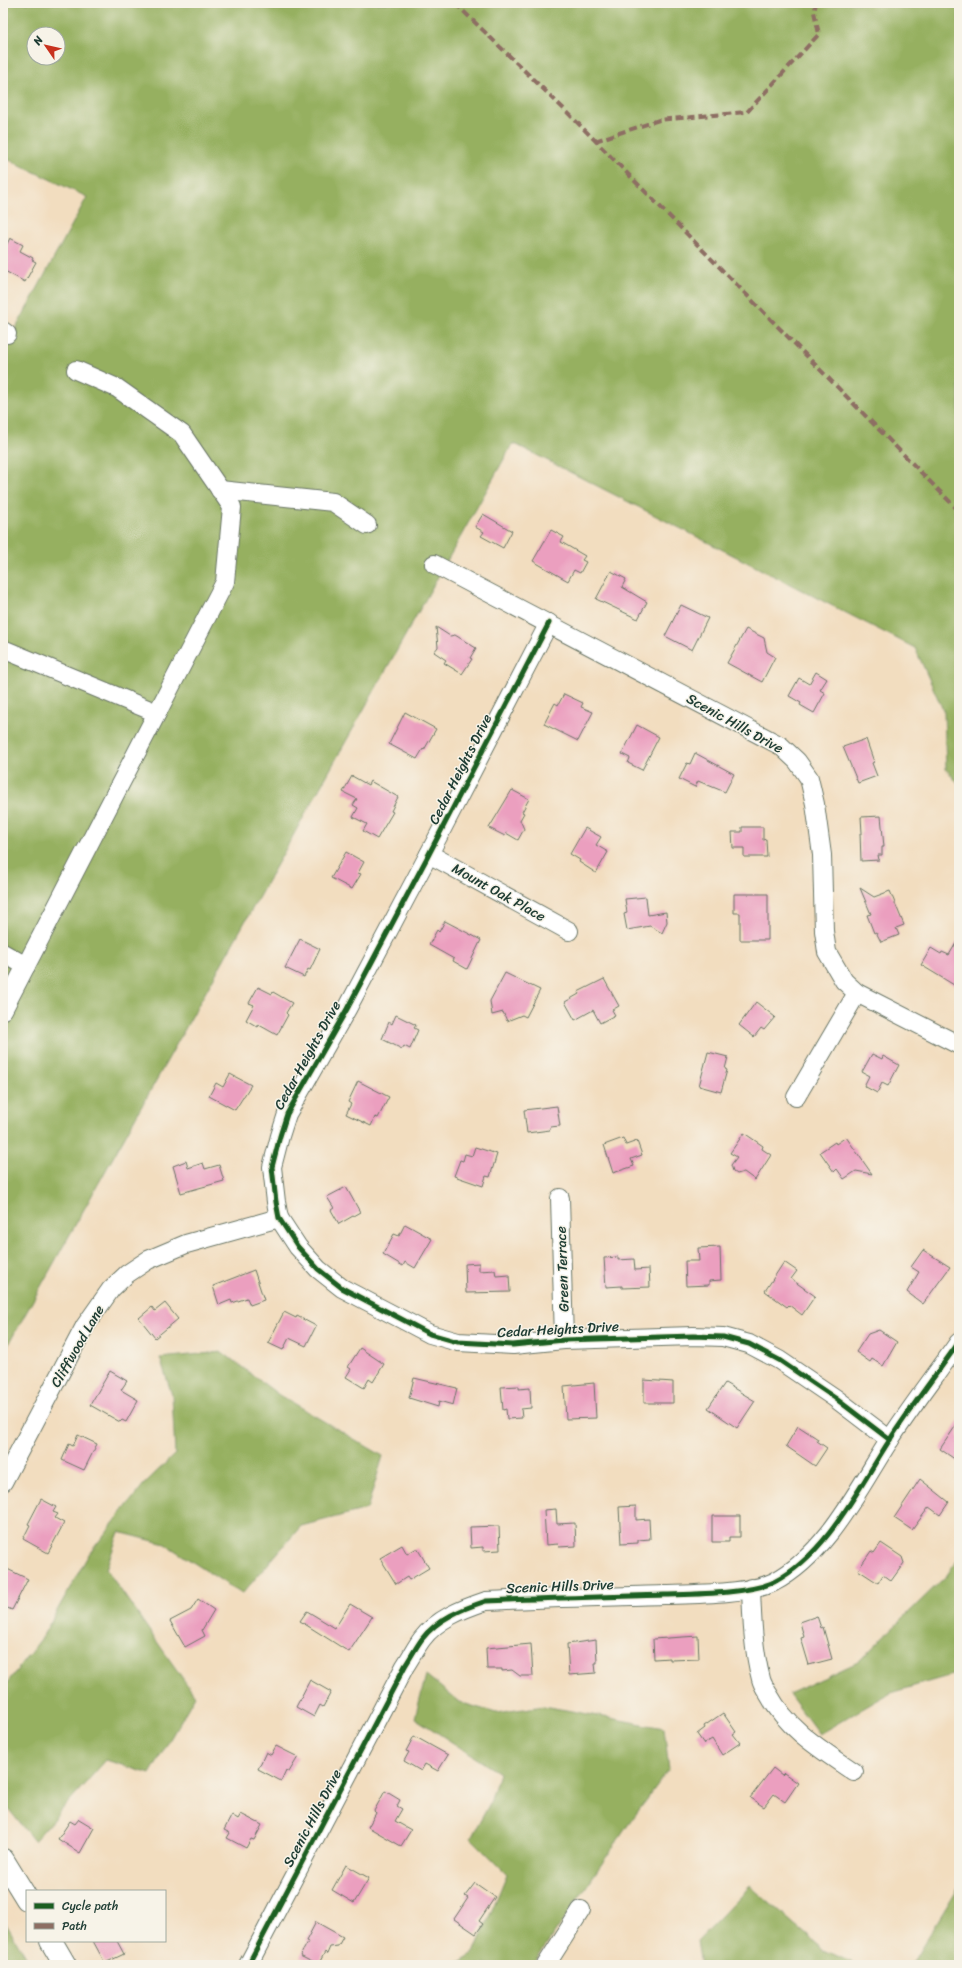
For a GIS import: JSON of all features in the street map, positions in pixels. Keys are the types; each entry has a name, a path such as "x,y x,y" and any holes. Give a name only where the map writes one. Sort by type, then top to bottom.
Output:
{"street":[{"path":"3,1010 224,582 232,507 182,434 117,388 76,370"},
{"path":"220,490 333,502 367,525"},
{"name":"Scenic Hills Drive","path":"434,564 781,746 797,761 809,778 815,804 822,855 824,931 827,952 844,981 856,993 959,1045"},
{"name":"Cedar Heights Drive","path":"549,623 429,854 346,1009 287,1114 272,1167 279,1218 298,1247 318,1269 342,1288 430,1334 458,1342 513,1346 564,1340 693,1336 723,1337 749,1344 779,1360 835,1398 890,1440"},
{"path":"3,649 157,713"},
{"name":"Mount Oak Place","path":"429,854 569,931"},
{"path":"3,953 26,966"},
{"path":"796,1097 856,993"},
{"name":"Green Terrace","path":"560,1198 564,1340"},
{"name":"Cliffwood Lane","path":"3,1482 85,1326 111,1289 127,1274 148,1260 186,1244 217,1237 279,1218"},
{"name":"Scenic Hills Drive","path":"248,1965 406,1666 422,1638 442,1620 464,1609 486,1601 707,1593 751,1588 773,1582 797,1567 818,1546 837,1521 890,1440 959,1342"},
{"path":"751,1588 753,1630 761,1680 772,1700 787,1721 808,1740 854,1772"},
{"path":"3,1860 26,1897"},
{"path":"546,1965 581,1910"},
{"path":"52,1942 65,1965"}],"green space":[{"path":"3,3 959,3 959,785 946,769 944,712 915,648 513,443 3,1354 3,352 87,197 3,157"},
{"path":"222,1352 279,1395 383,1456 367,1509 301,1526 242,1594 165,1544 119,1532 106,1569 195,1696 150,1774 106,1760 34,1841 3,1802 3,1688 41,1639 89,1554 144,1484 175,1454 172,1395 160,1358"},
{"path":"959,1558 959,1673 890,1693 819,1734 789,1694 858,1662 947,1575"},
{"path":"426,1675 459,1702 496,1713 544,1706 664,1728 669,1769 628,1825 533,1965 454,1965 474,1953 507,1874 471,1838 490,1803 499,1773 415,1718"},
{"path":"750,1886 824,1950 853,1963 854,1965 701,1965 697,1941"},
{"path":"959,1886 959,1965 911,1965"},
{"path":"3,1919 31,1965 3,1965"}],"building":[{"path":"10,238 23,245 20,251 33,258 32,260 36,262 25,282 3,270 3,252"},
{"path":"483,514 512,531 503,548 481,536 484,532 475,527"},
{"path":"551,530 564,537 561,542 585,556 582,560 586,562 580,573 574,570 568,581 533,561"},
{"path":"611,571 626,579 622,587 647,602 638,619 596,599"},
{"path":"681,605 708,618 692,650 665,636"},
{"path":"436,627 450,636 455,635 476,648 470,658 472,659 462,674 444,663 446,660 434,652 438,647"},
{"path":"746,629 764,638 767,652 775,657 762,682 727,663"},
{"path":"816,672 827,679 820,690 825,693 814,713 800,705 801,703 789,696 799,678 809,684"},
{"path":"564,694 583,703 581,707 593,712 578,741 544,724 555,703 558,705"},
{"path":"405,712 436,729 417,759 389,744"},
{"path":"637,725 659,737 642,770 628,763 630,758 622,754"},
{"path":"866,739 877,776 858,783 843,747"},
{"path":"695,753 734,774 725,792 698,781 695,787 679,779 687,763 690,764"},
{"path":"352,776 368,785 370,781 398,797 391,811 393,812 377,839 363,831 367,824 353,817 358,808 353,805 357,799 343,792"},
{"path":"512,790 529,799 522,812 524,813 520,820 524,829 518,840 506,833 505,836 489,828"},
{"path":"881,816 884,847 882,847 882,855 878,855 879,860 861,861 861,817"},
{"path":"742,827 763,827 763,840 766,839 767,857 744,857 744,848 733,848 732,832 742,832"},
{"path":"585,828 601,837 596,845 608,852 596,873 570,854"},
{"path":"346,852 364,862 358,873 361,874 352,889 331,878"},
{"path":"860,888 874,897 890,891 904,925 896,928 899,935 881,942 876,932 874,933 867,915 871,914"},
{"path":"734,894 768,894 768,940 740,940 740,913 734,913"},
{"path":"646,897 648,915 666,912 667,922 662,933 650,926 627,930 624,914 627,913 625,899"},
{"path":"445,921 481,940 467,969 453,961 454,959 429,945 437,930 439,932"},
{"path":"959,938 959,988 921,965 931,948 941,954 942,952 949,955"},
{"path":"300,939 320,949 310,970 308,969 304,977 285,968"},
{"path":"505,973 540,990 526,1017 522,1015 507,1021 503,1012 492,1015 490,1001"},
{"path":"604,979 619,1006 612,1010 615,1015 600,1023 593,1010 575,1020 565,1002 579,994 578,992"},
{"path":"258,987 272,994 273,992 292,1003 286,1013 288,1015 277,1035 246,1020 254,1005 249,1003"},
{"path":"756,1002 775,1017 764,1030 761,1028 754,1037 739,1025"},
{"path":"396,1015 416,1025 414,1028 418,1030 410,1049 404,1046 402,1049 382,1039 389,1022 392,1024"},
{"path":"708,1052 728,1057 725,1069 727,1070 721,1092 699,1086"},
{"path":"872,1054 882,1059 883,1056 899,1065 888,1086 882,1083 877,1093 864,1086 869,1076 862,1072"},
{"path":"230,1074 251,1085 235,1110 209,1096 216,1083 223,1087"},
{"path":"358,1081 389,1097 378,1118 375,1117 371,1126 346,1114 351,1104 348,1102"},
{"path":"557,1106 560,1126 550,1127 550,1130 527,1133 524,1110"},
{"path":"744,1133 763,1146 762,1149 771,1155 755,1180 744,1172 737,1174 733,1171 731,1165 737,1157 730,1153"},
{"path":"846,1137 872,1174 856,1171 844,1179 837,1169 834,1172 820,1152"},
{"path":"623,1138 626,1145 637,1141 642,1155 631,1159 634,1166 613,1173 604,1145"},
{"path":"475,1147 497,1154 490,1177 486,1176 483,1186 454,1176 460,1160 463,1161 465,1154 472,1156"},
{"path":"186,1161 188,1168 203,1163 205,1169 219,1165 224,1181 181,1193 173,1166"},
{"path":"346,1187 360,1212 339,1224 331,1210 334,1208 327,1197"},
{"path":"405,1224 432,1239 415,1268 405,1262 403,1266 383,1254 394,1234 399,1236"},
{"path":"720,1247 721,1280 709,1281 709,1285 686,1286 685,1261 699,1261 698,1248"},
{"path":"923,1250 950,1267 923,1304 907,1292 919,1272 911,1267"},
{"path":"618,1257 618,1260 634,1259 635,1270 649,1269 650,1287 606,1287 604,1258"},
{"path":"784,1262 797,1271 791,1279 815,1296 802,1315 789,1305 787,1307 765,1291"},
{"path":"479,1263 479,1271 495,1270 496,1276 509,1275 510,1292 466,1293 465,1264"},
{"path":"254,1270 264,1300 250,1305 247,1298 232,1303 231,1300 219,1305 213,1286"},
{"path":"165,1303 178,1319 155,1338 139,1318 152,1307 155,1311"},
{"path":"284,1312 296,1318 297,1316 316,1326 306,1346 289,1338 283,1350 268,1343"},
{"path":"879,1330 897,1342 883,1366 872,1359 870,1362 856,1352 868,1334"},
{"path":"360,1348 384,1364 373,1382 369,1379 364,1388 346,1377 351,1369 348,1367"},
{"path":"110,1371 127,1381 121,1390 138,1400 126,1422 122,1420 120,1422 90,1405"},
{"path":"414,1378 457,1388 453,1405 439,1401 438,1407 409,1398"},
{"path":"644,1380 673,1382 673,1403 644,1403"},
{"path":"594,1383 596,1418 566,1419 564,1386"},
{"path":"725,1383 755,1401 737,1428 708,1408"},
{"path":"519,1386 519,1389 530,1388 531,1408 521,1409 522,1418 507,1419 506,1409 503,1410 501,1387"},
{"path":"959,1421 959,1462 940,1449"},
{"path":"798,1426 818,1439 817,1441 827,1448 815,1466 786,1446"},
{"path":"78,1435 97,1444 84,1470 62,1460 69,1444 73,1446"},
{"path":"920,1479 949,1502 940,1515 929,1507 912,1530 894,1518"},
{"path":"41,1499 56,1507 53,1512 58,1514 55,1518 64,1523 48,1553 23,1539 30,1525 28,1524"},
{"path":"636,1506 636,1520 649,1519 650,1539 638,1540 638,1543 621,1544 619,1507"},
{"path":"556,1509 557,1524 575,1523 576,1546 559,1547 558,1544 546,1545 544,1510"},
{"path":"712,1516 740,1516 740,1537 729,1537 729,1542 712,1542"},
{"path":"499,1526 500,1550 483,1551 483,1547 471,1548 470,1527"},
{"path":"881,1543 902,1557 904,1563 891,1581 883,1575 878,1583 858,1570 871,1551 874,1553"},
{"path":"402,1545 407,1554 417,1548 429,1568 409,1580 407,1577 396,1584 380,1558"},
{"path":"3,1567 28,1579 12,1610 3,1606"},
{"path":"198,1599 214,1610 202,1630 205,1636 185,1647 170,1621 191,1610"},
{"path":"350,1604 372,1617 349,1652 300,1621 307,1611 335,1628"},
{"path":"817,1616 821,1628 823,1627 832,1659 809,1665 801,1638 804,1637 800,1622"},
{"path":"698,1636 699,1659 654,1659 653,1639"},
{"path":"596,1640 596,1673 569,1675 567,1644"},
{"path":"531,1644 533,1676 520,1676 512,1670 502,1671 502,1669 487,1669 486,1648"},
{"path":"310,1680 331,1692 323,1707 320,1705 314,1717 296,1707"},
{"path":"723,1713 736,1732 733,1734 740,1743 722,1755 712,1739 704,1744 697,1734 705,1728 704,1726"},
{"path":"414,1736 448,1755 438,1771 425,1764 421,1771 404,1761 409,1752 406,1751"},
{"path":"276,1746 298,1757 289,1772 286,1770 281,1781 258,1769 266,1752 271,1755"},
{"path":"773,1768 782,1775 784,1773 798,1783 785,1802 774,1794 764,1807 750,1798"},
{"path":"385,1791 400,1800 397,1806 402,1809 395,1821 411,1830 401,1846 368,1827 376,1813 374,1811"},
{"path":"241,1814 262,1825 254,1840 251,1839 246,1848 227,1838 230,1833 224,1830 232,1815 238,1819"},
{"path":"79,1819 94,1828 80,1853 58,1839 70,1821 75,1824"},
{"path":"346,1865 369,1878 354,1903 332,1890"},
{"path":"475,1883 495,1897 479,1921 483,1924 476,1934 454,1919 468,1898 465,1896"},
{"path":"316,1922 343,1937 338,1946 330,1947 327,1954 325,1952 318,1965 300,1956 308,1942 306,1941"},
{"path":"94,1942 118,1942 124,1954 105,1963"}],"marked path":[{"path":"455,3 568,113 959,511"},
{"path":"595,141 659,120 747,112 819,34 814,12 816,3"}],"cycle path":[{"path":"549,623 347,1009 287,1114 272,1167 279,1218 298,1247 318,1269 342,1288 430,1334 458,1342 513,1345 564,1340 693,1336 723,1337 749,1344 779,1360 835,1398 890,1440"},
{"path":"248,1965 405,1666 428,1632 443,1620 459,1611 486,1601 720,1593 750,1589 774,1582 793,1570 826,1538 853,1499 897,1428 959,1342"}]}
